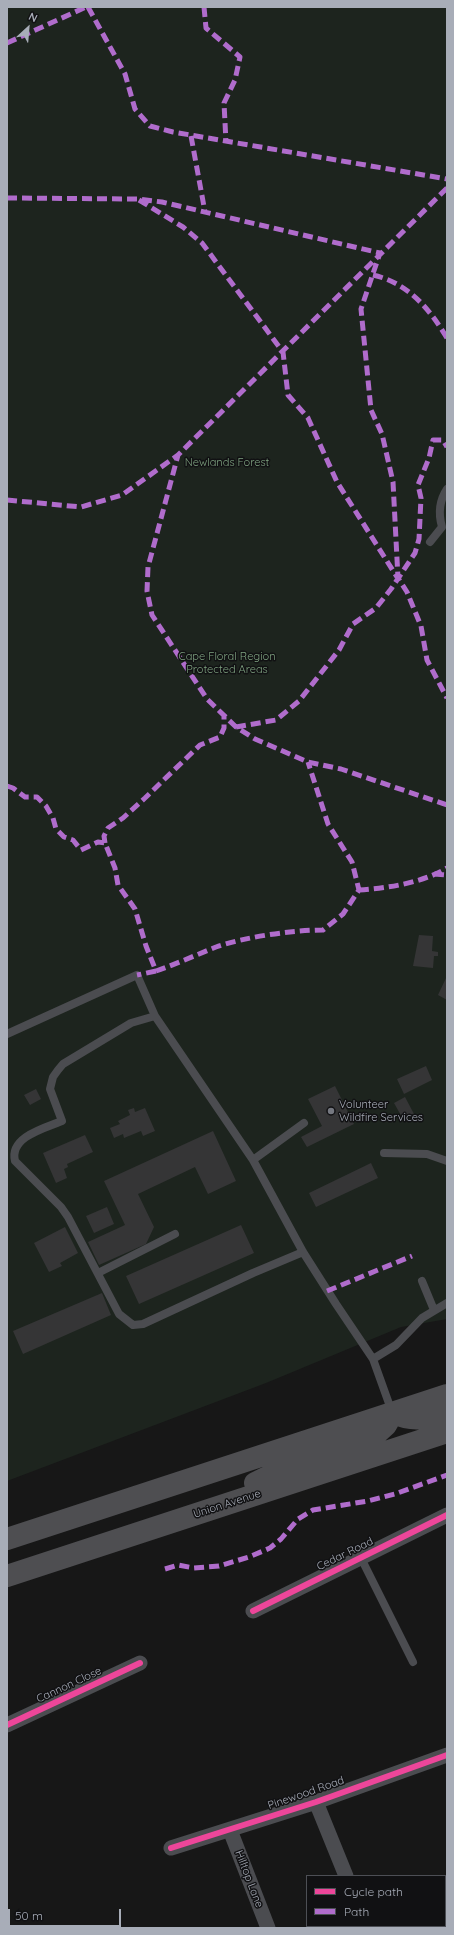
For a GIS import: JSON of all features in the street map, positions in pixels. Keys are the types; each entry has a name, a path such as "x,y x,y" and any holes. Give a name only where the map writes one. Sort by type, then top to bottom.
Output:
{"highway":[{"path":"7,1539 447,1395"},
{"path":"393,1413 408,1418 419,1419 447,1414"},
{"path":"226,1504 244,1489 287,1467 375,1435 386,1425 393,1413"},
{"name":"Union Avenue","path":"7,1576 447,1432"}],"street":[{"name":"Cedar Road","path":"253,1611 447,1515"},
{"name":"Cannon Close","path":"7,1725 140,1663"},
{"name":"Pinewood Road","path":"172,1848 316,1802 447,1755"},
{"path":"316,1802 346,1875"},
{"name":"Hilltop Lane","path":"230,1830 268,1928"}],"lane":[{"path":"430,542 444,526 439,516 439,506 447,489"},
{"path":"7,1034 137,975 155,1016 253,1160 303,1252 373,1359 393,1413"},
{"path":"155,1016 131,1023 63,1064 53,1077 50,1089 62,1121 29,1136 20,1142 15,1148 15,1161 20,1168 61,1206 119,1314 133,1325 143,1324 253,1273 303,1252"},
{"path":"253,1160 304,1123"},
{"path":"384,1153 415,1152 427,1154 447,1161"},
{"path":"98,1273 175,1234"},
{"path":"422,1281 434,1310"},
{"path":"373,1359 396,1345 411,1328 434,1310 447,1303"},
{"path":"361,1558 413,1662"}],"green space":[{"name":"Cape Floral Region Protected Areas","path":"7,7 447,7 447,1319 401,1327 266,1383 7,1481"}],"building":[{"path":"419,935 433,936 432,951 438,952 438,956 434,956 433,968 413,966"},
{"path":"447,976 447,1000 438,995"},
{"path":"426,1066 432,1080 404,1094 397,1079"},
{"name":"Volunteer Wildfire Services","path":"335,1086 354,1124 307,1147 301,1137 322,1126 308,1099"},
{"path":"36,1089 41,1099 30,1105 24,1095"},
{"path":"405,1097 414,1114 403,1119 394,1103"},
{"path":"134,1108 135,1112 145,1108 155,1131 143,1136 141,1131 124,1138 123,1134 114,1138 110,1128 120,1124 118,1121 130,1115 128,1110"},
{"path":"213,1131 236,1181 208,1194 195,1167 138,1194 154,1227 146,1244 99,1265 88,1242 125,1225 104,1181"},
{"path":"85,1135 93,1152 67,1164 68,1167 64,1169 67,1178 56,1183 43,1153"},
{"path":"371,1163 378,1178 316,1207 309,1193"},
{"path":"107,1207 114,1224 94,1233 86,1216"},
{"path":"241,1225 254,1253 139,1304 126,1276"},
{"path":"65,1227 78,1253 60,1263 62,1266 49,1272 34,1243"},
{"path":"102,1293 111,1315 23,1354 13,1331"}],"marked path":[{"path":"7,43 86,7"},
{"path":"88,7 125,74 135,109 150,126 173,132 447,179"},
{"path":"204,7 206,28 240,57 235,80 224,103 226,142"},
{"path":"191,136 205,212"},
{"path":"447,188 178,455 148,567 147,591 152,615 207,699 236,727 255,739 308,762 341,769 447,805"},
{"path":"7,198 138,199 162,202 380,253 361,309 371,410 382,434 393,482 398,578 407,592 421,626 427,660 447,698"},
{"path":"139,200 183,227 202,243 283,352 288,395 308,418 337,482 397,577"},
{"path":"373,275 397,284 416,298 433,317 447,338"},
{"path":"236,727 276,720 299,701 339,650 353,624 376,608 391,589 415,553 419,539 421,498 418,485 429,458 433,440 443,440 447,447"},
{"path":"7,500 81,507 122,495 178,455"},
{"path":"105,843 104,836 108,828 123,818 200,745 220,737 224,728 224,715"},
{"path":"156,971 228,943 254,937 283,933 323,930 343,914 359,890 352,862 328,824 308,762"},
{"path":"7,786 13,788 25,797 37,797 46,806 53,818 56,829 64,837 73,840 81,850 98,842 105,843 115,868 118,885 135,909 146,946 156,971 137,975"},
{"path":"359,890 404,884 427,877 447,868"},
{"path":"434,874 447,875"},
{"path":"327,1291 412,1256"},
{"path":"165,1569 178,1565 194,1568 219,1566 249,1557 270,1548 281,1539 298,1519 313,1510 368,1501 395,1494 447,1475"}],"cycle path":[{"path":"253,1611 447,1515"},
{"path":"7,1725 140,1663"},
{"path":"171,1848 316,1802 447,1755"}],"place":[{"name":"Volunteer Wildfire Services","path":"331,1111"}],"park label":[{"name":"Newlands Forest","path":"227,463"}]}
